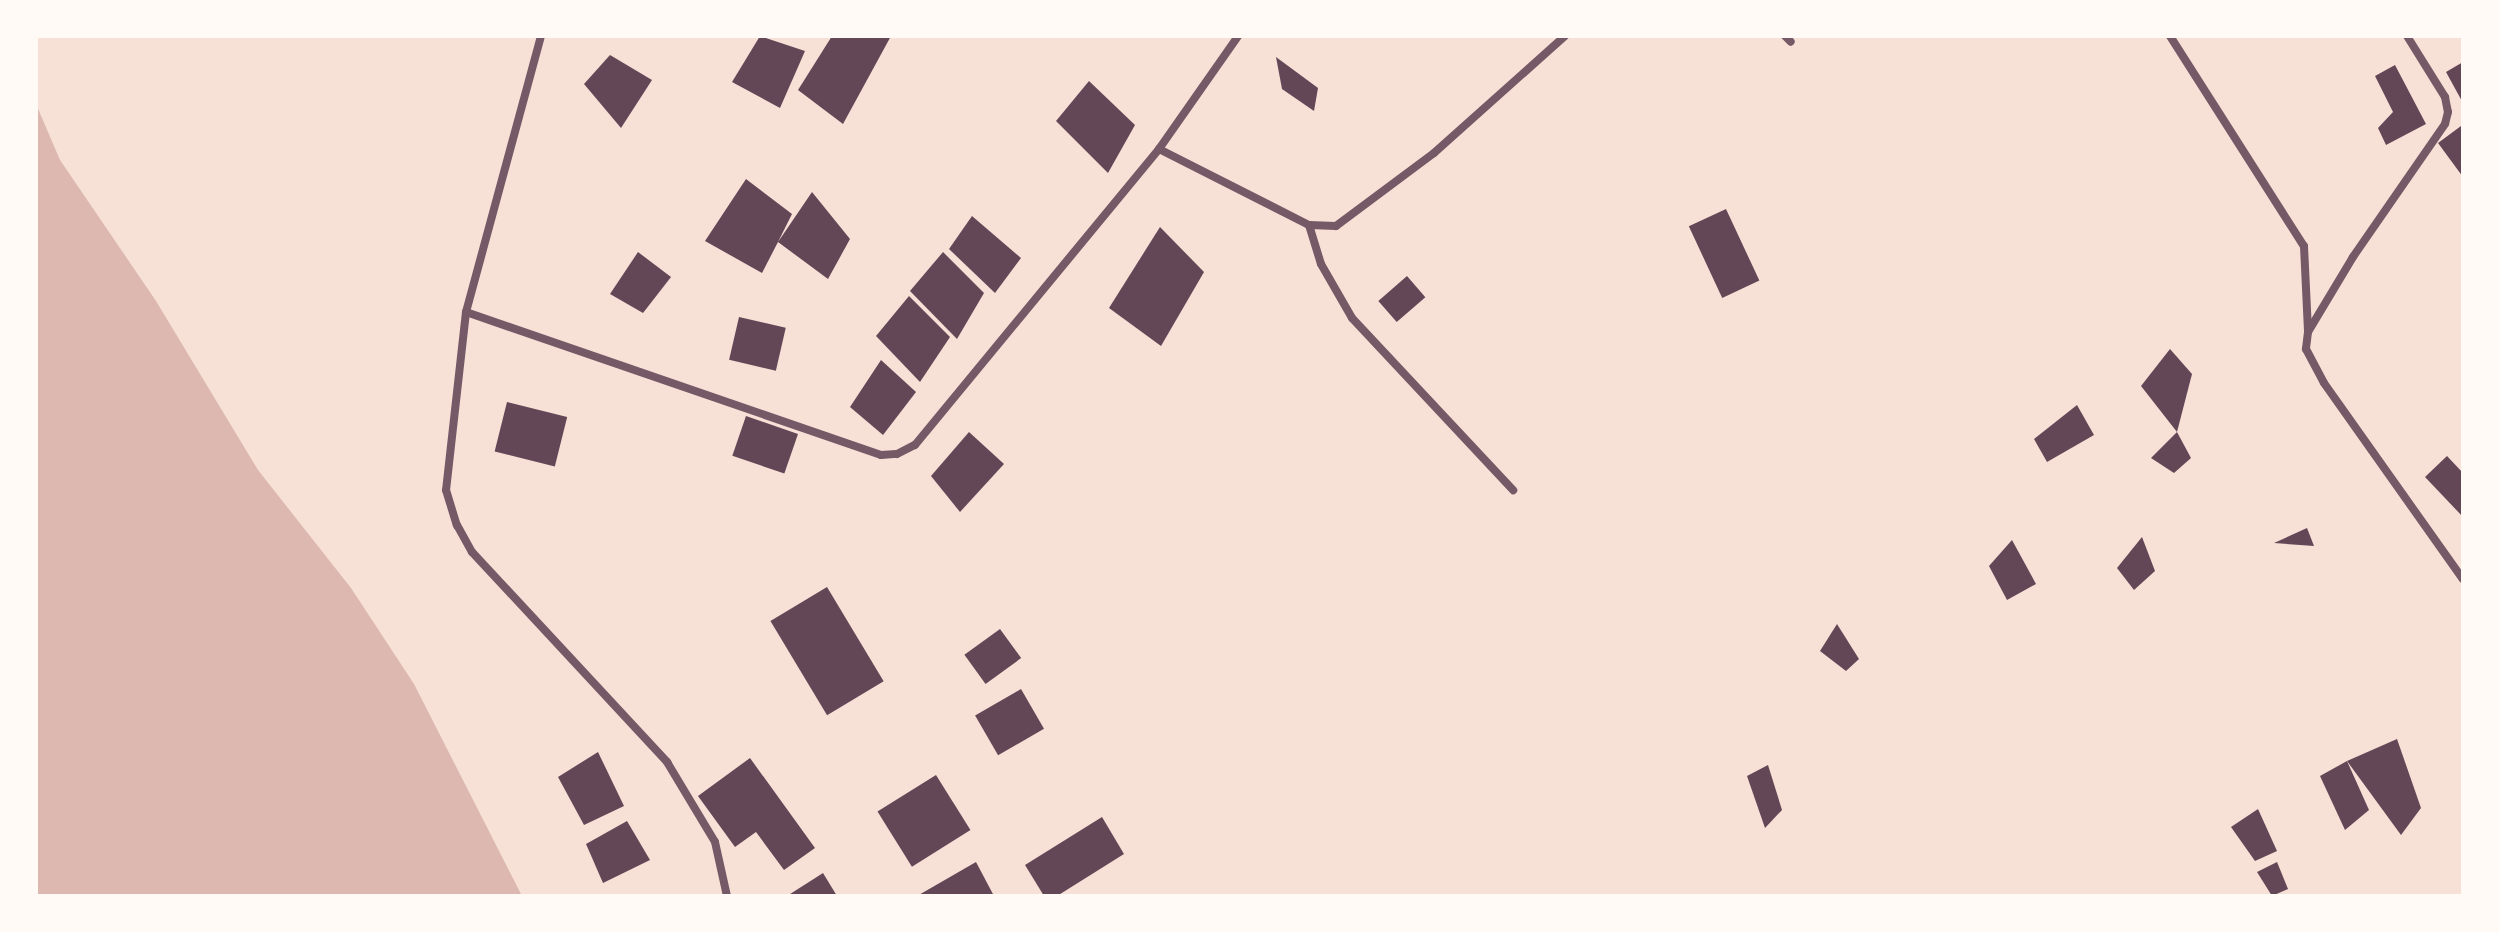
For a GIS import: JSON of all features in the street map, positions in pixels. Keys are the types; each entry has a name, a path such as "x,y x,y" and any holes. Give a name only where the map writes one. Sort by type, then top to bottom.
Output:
{"street":[{"path":"541,36 466,312 446,490 457,525 472,552 667,762 715,842 727,896"},
{"path":"466,312 881,455 897,454 915,445 1159,149 1238,36"},
{"path":"1159,149 1309,225 1336,226 1434,153 1565,36"},
{"path":"2170,36 2304,246 2306,349 2324,383 2463,579"},
{"path":"2308,332 2353,257 2445,124 2448,112 2445,97 2407,36"},
{"path":"1309,225 1321,264 1352,318 1513,490"}],"shaded area":[{"path":"36,104 60,160 156,301 258,470 351,588 414,684 522,896 36,896"}],"building":[{"path":"760,36 805,51 780,108 732,82"},
{"path":"832,36 891,36 843,124 798,90"},
{"path":"610,55 652,80 621,128 584,84"},
{"path":"1276,57 1318,88 1314,111 1282,89"},
{"path":"2463,62 2463,103 2446,72"},
{"path":"2395,65 2426,124 2386,145 2378,128 2393,112 2375,76"},
{"path":"1089,81 1135,125 1108,173 1056,121"},
{"path":"2461,126 2463,128 2463,177 2438,143"},
{"path":"746,179 792,214 762,273 705,241"},
{"path":"812,192 850,239 828,279 778,242"},
{"path":"1726,209 1759,281 1722,298 1689,226"},
{"path":"972,216 1021,258 995,293 949,249"},
{"path":"1160,227 1204,272 1161,346 1109,308"},
{"path":"638,252 671,277 643,313 610,294"},
{"path":"943,252 984,293 957,339 910,291"},
{"path":"1407,276 1425,297 1397,322 1378,301"},
{"path":"909,296 950,337 920,382 876,336"},
{"path":"739,317 786,328 776,371 729,360"},
{"path":"2170,349 2192,374 2177,432 2141,386"},
{"path":"881,360 916,392 883,435 850,407"},
{"path":"507,402 567,417 555,466 495,451"},
{"path":"2077,405 2094,435 2047,462 2034,439"},
{"path":"746,416 798,434 784,474 732,456"},
{"path":"969,432 1004,464 960,512 931,476"},
{"path":"2177,432 2191,458 2174,473 2151,458"},
{"path":"2447,456 2463,473 2463,517 2425,477"},
{"path":"2307,528 2314,546 2274,543"},
{"path":"2142,537 2155,571 2134,590 2117,568"},
{"path":"2012,540 2036,584 2007,600 1989,566"},
{"path":"827,587 884,681 827,715 770,621"},
{"path":"1837,624 1859,659 1846,671 1820,651"},
{"path":"1000,629 1021,658 986,684 964,655"},
{"path":"1021,689 1044,729 998,755 975,716"},
{"path":"2397,739 2421,808 2401,835 2347,761"},
{"path":"598,752 624,806 584,825 558,777"},
{"path":"750,758 815,848 784,870 756,832 735,847 698,796"},
{"path":"2347,761 2369,810 2345,830 2320,776"},
{"path":"1768,765 1782,810 1765,828 1747,776"},
{"path":"936,775 970,830 912,867 877,812"},
{"path":"2258,809 2277,851 2255,861 2231,827"},
{"path":"1102,817 1124,854 1057,896 1044,896 1025,865"},
{"path":"627,821 650,860 603,883 586,844"},
{"path":"976,862 994,896 917,896"},
{"path":"2277,862 2288,889 2272,896 2257,872"},
{"path":"823,873 837,896 787,896"}]}
